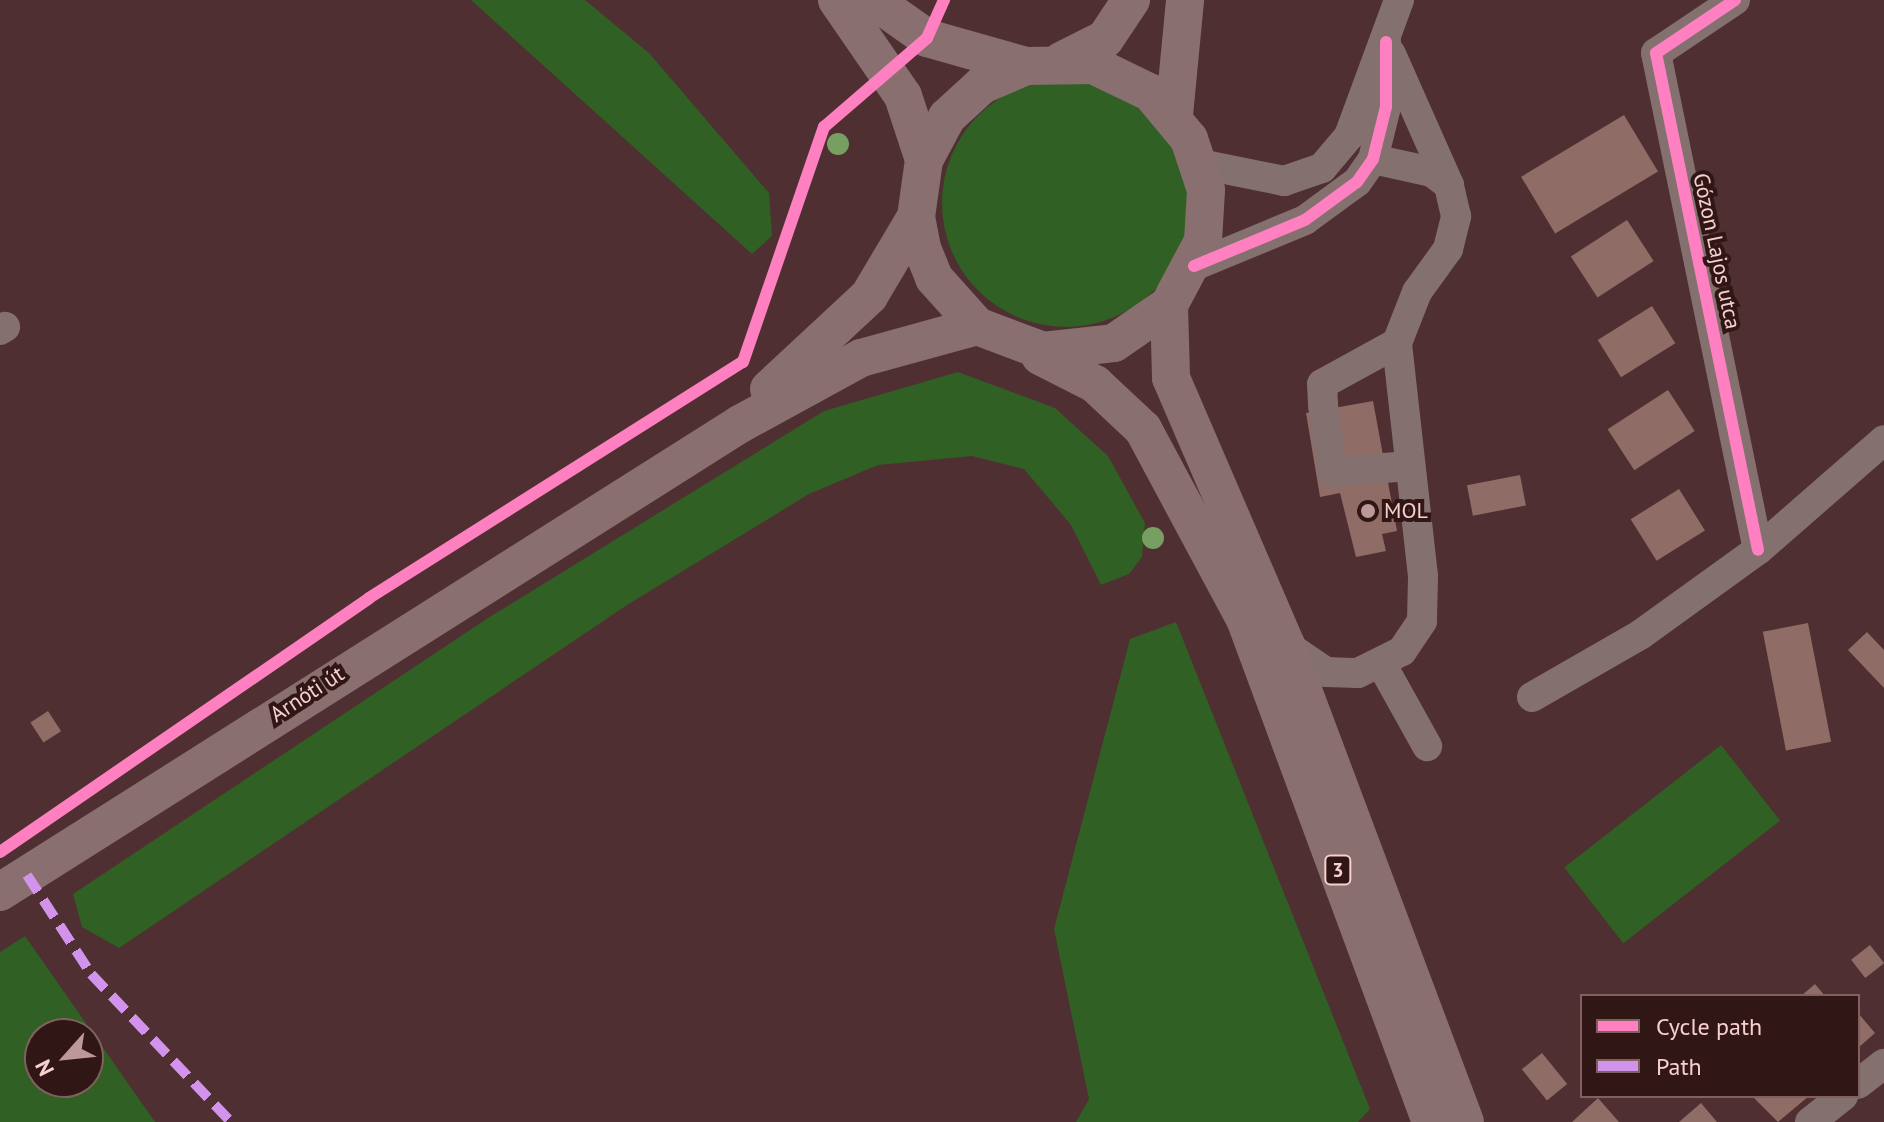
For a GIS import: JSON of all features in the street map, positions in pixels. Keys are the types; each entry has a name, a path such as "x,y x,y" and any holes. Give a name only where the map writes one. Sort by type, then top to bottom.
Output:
{"main road":[{"name":"3","path":"837,0 903,96 924,160"},
{"name":"3","path":"873,0 927,38 1043,64 1124,75 1174,115 1200,164 1207,215 1194,266 1169,305 1136,332 1091,350 1019,346"},
{"path":"1043,64 1105,39 1131,0"},
{"path":"1174,115 1185,0"},
{"name":"3","path":"1043,64 963,100 924,160 916,217 934,278 977,326 1075,371 1118,402 1167,466 1245,619 1431,1122"},
{"path":"617,499 791,374 869,296 916,217"},
{"name":"3","path":"1169,305 1171,378 1286,645 1465,1122"},
{"path":"617,499 861,358 977,326"},
{"name":"Arnóti út","path":"0,892 617,499"}],"street":[{"path":"1200,164 1284,181 1322,168 1349,136 1399,0"},
{"name":"Gózon Lajos utca","path":"1735,0 1656,53 1758,550"},
{"path":"1194,266 1329,206 1373,159 1386,107 1386,42"},
{"path":"1286,645 1341,676 1382,665 1414,637 1425,599 1397,343 1453,234 1449,185 1386,42"},
{"path":"1373,159 1432,172 1449,185"},
{"path":"1397,343 1322,384 1323,405 1332,472 1410,466"},
{"path":"1532,697 1640,635 1758,550 1884,440"},
{"path":"1382,665 1427,746"},
{"path":"1860,1082 1884,1064"},
{"path":"1810,1122 1840,1098"}],"green space":[{"path":"471,0 585,0 649,53 769,193 772,236 752,254"},
{"path":"1066,79 1113,89 1135,100 1153,116 1169,134 1180,156 1190,203 1180,250 1169,272 1153,290 1135,306 1113,317 1066,327 1019,317 997,306 979,290 963,272 952,250 942,203 952,156 963,134 979,116 997,100 1019,89"},
{"path":"958,372 1055,408 1108,456 1145,523 1142,557 1129,574 1101,585 1071,525 1024,469 972,456 878,465 809,494 627,605 119,948 82,927 73,894 488,618 824,411"},
{"path":"1176,622 1370,1109 1358,1122 1076,1122 1089,1099 1054,929 1130,639"},
{"path":"1721,745 1780,821 1623,943 1564,868"},
{"path":"25,936 82,1018 24,1018 24,1098 104,1098 104,1049 155,1122 0,1122 0,952"}],"building":[{"path":"1624,115 1658,172 1555,233 1521,177"},
{"path":"1627,220 1654,261 1597,298 1571,256"},
{"path":"1652,306 1675,343 1621,377 1598,340"},
{"path":"1668,390 1695,431 1634,470 1608,429"},
{"path":"1373,401 1397,531 1382,534 1386,551 1356,557 1340,493 1320,497 1306,413"},
{"path":"1520,475 1526,505 1473,516 1467,485"},
{"path":"1679,489 1705,531 1657,561 1631,519"},
{"path":"1808,623 1831,742 1786,751 1763,632"},
{"path":"1867,632 1884,650 1884,688 1848,650"},
{"path":"48,711 61,731 43,743 30,722"},
{"path":"1870,945 1884,963 1865,978 1851,960"},
{"path":"1815,984 1823,994 1803,994"},
{"path":"1860,1015 1875,1033 1860,1046"},
{"path":"1542,1053 1567,1084 1547,1100 1522,1069"},
{"path":"1598,1098 1619,1122 1572,1122"},
{"path":"1754,1098 1807,1098 1778,1122"},
{"path":"1701,1103 1717,1122 1679,1122"}],"marked path":[{"path":"27,875 91,974 231,1122"}],"cycle path":[{"path":"0,852 369,598 743,362 824,127 927,38 944,0"},
{"path":"1735,0 1656,53 1758,550"},
{"path":"1194,266 1305,220 1357,182 1373,159 1386,107 1386,42"}],"place":[{"name":"MOL","path":"1368,511"}]}
